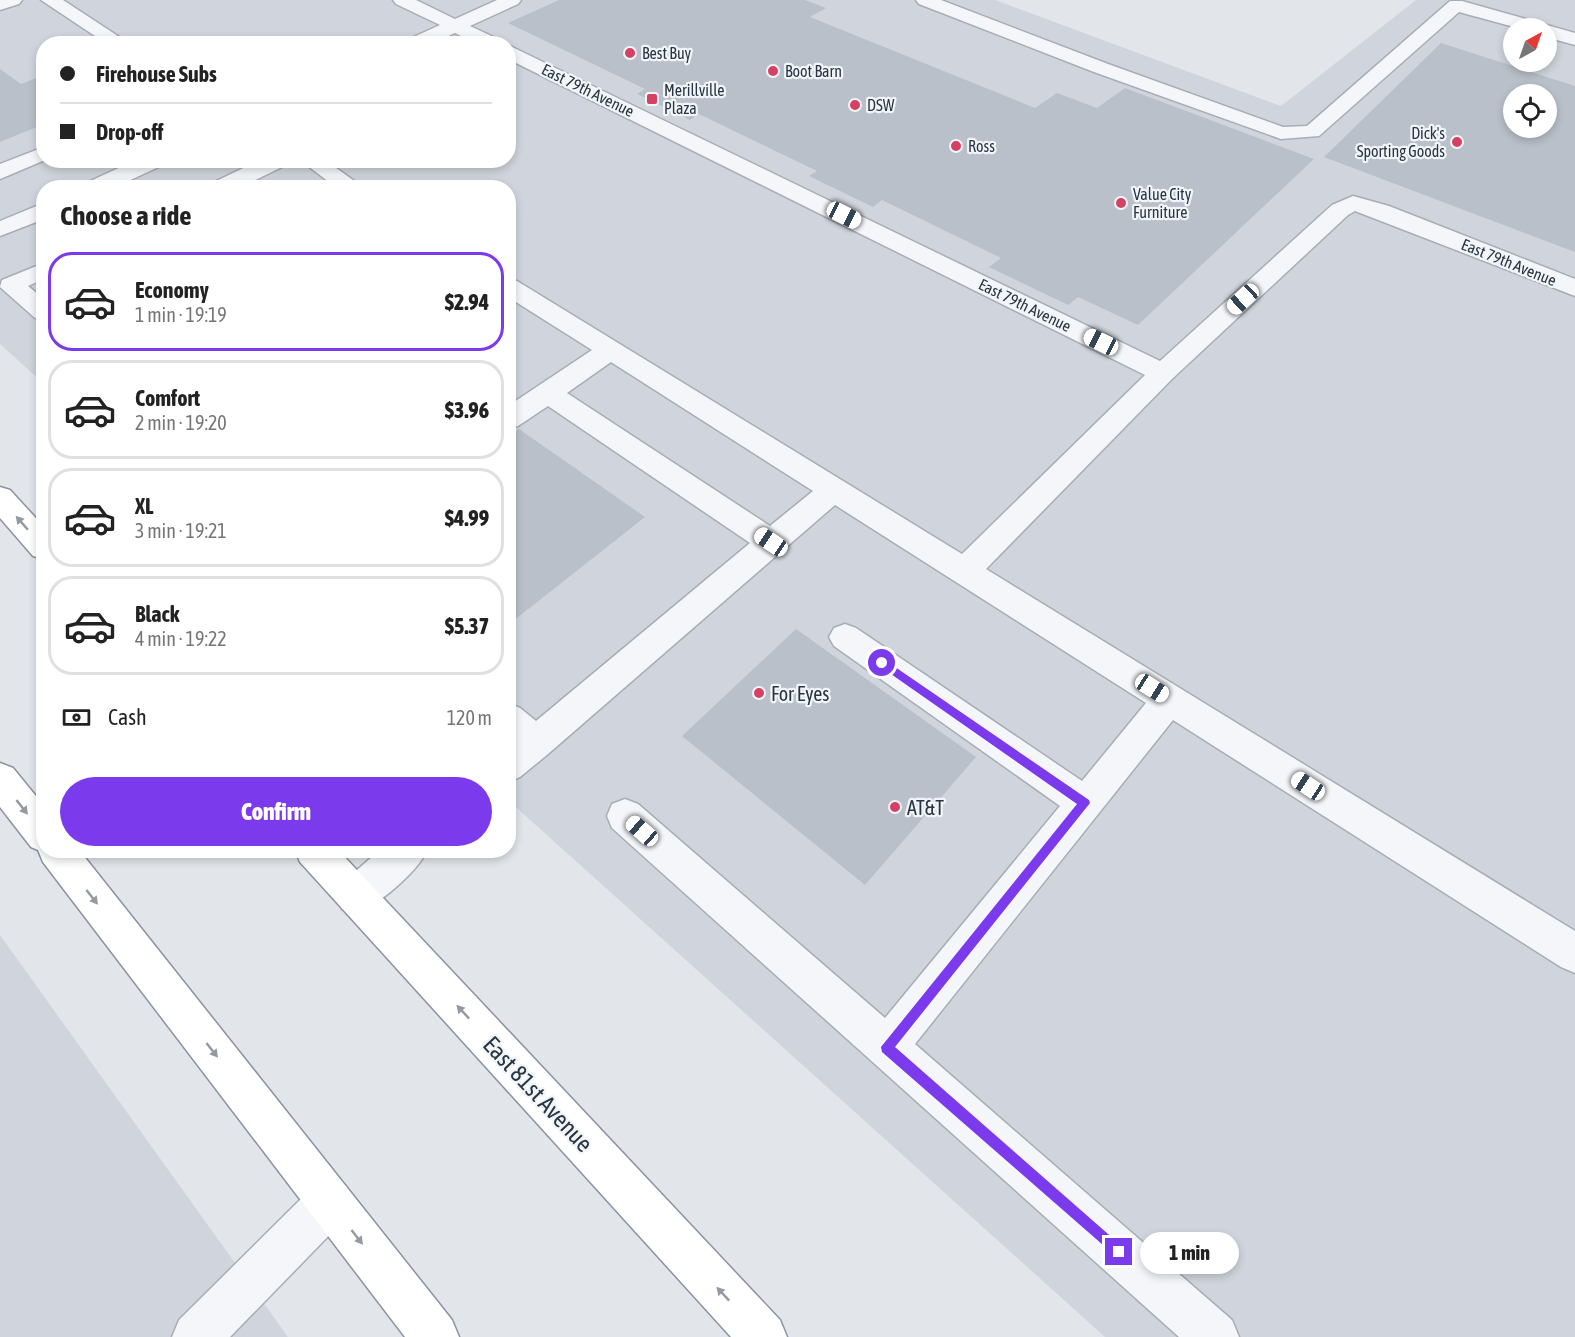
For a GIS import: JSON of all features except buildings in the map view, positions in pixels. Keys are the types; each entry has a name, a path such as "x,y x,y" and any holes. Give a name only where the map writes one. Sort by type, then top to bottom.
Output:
{"highway":[{"path":"0,498 36,539"},
{"path":"0,779 36,825"},
{"path":"62,858 435,1337"},
{"name":"East 81st Avenue","path":"321,858 763,1337"}],"street":[{"path":"0,4 13,0"},
{"path":"50,0 108,36"},
{"path":"402,0 477,36"},
{"path":"432,36 512,0"},
{"path":"925,0 1101,68 1281,132 1312,132 1456,5 1503,18"},
{"path":"1557,34 1575,39"},
{"name":"East 79th Avenue","path":"516,55 1163,373 1340,210 1353,203 1381,211 1575,288"},
{"path":"0,172 36,156"},
{"path":"111,180 138,168"},
{"path":"252,180 264,177 271,168"},
{"path":"322,168 341,180"},
{"path":"0,229 36,213"},
{"path":"36,274 11,285 36,305"},
{"path":"516,291 1575,953"},
{"path":"516,414 611,350"},
{"path":"965,570 1163,373"},
{"path":"548,393 771,542"},
{"path":"516,759 834,489"},
{"path":"845,637 1085,803"},
{"path":"887,1047 1170,699"},
{"path":"516,724 536,743"},
{"path":"625,816 1215,1337"},
{"path":"355,896 400,858"},
{"path":"196,1337 330,1202"}],"shaded area":[{"path":"0,0 995,0 1281,106 1416,0 1575,0 1575,1337 1105,1337 516,807 516,180 36,180 36,377 0,344"},
{"path":"0,935 288,1337 0,1337"}],"place":[{"name":"Best Buy","path":"630,53"},
{"name":"Boot Barn","path":"773,71"},
{"name":"Merillville Plaza","path":"652,99"},
{"name":"DSW","path":"855,105"},
{"name":"Dick's Sporting Goods","path":"1457,142"},
{"name":"Ross","path":"956,146"},
{"name":"Value City Furniture","path":"1121,203"},
{"name":"For Eyes","path":"759,693"},
{"name":"AT&T","path":"895,807"}],"route":[{"path":"882,663 1085,803 887,1047 1119,1252"}]}
